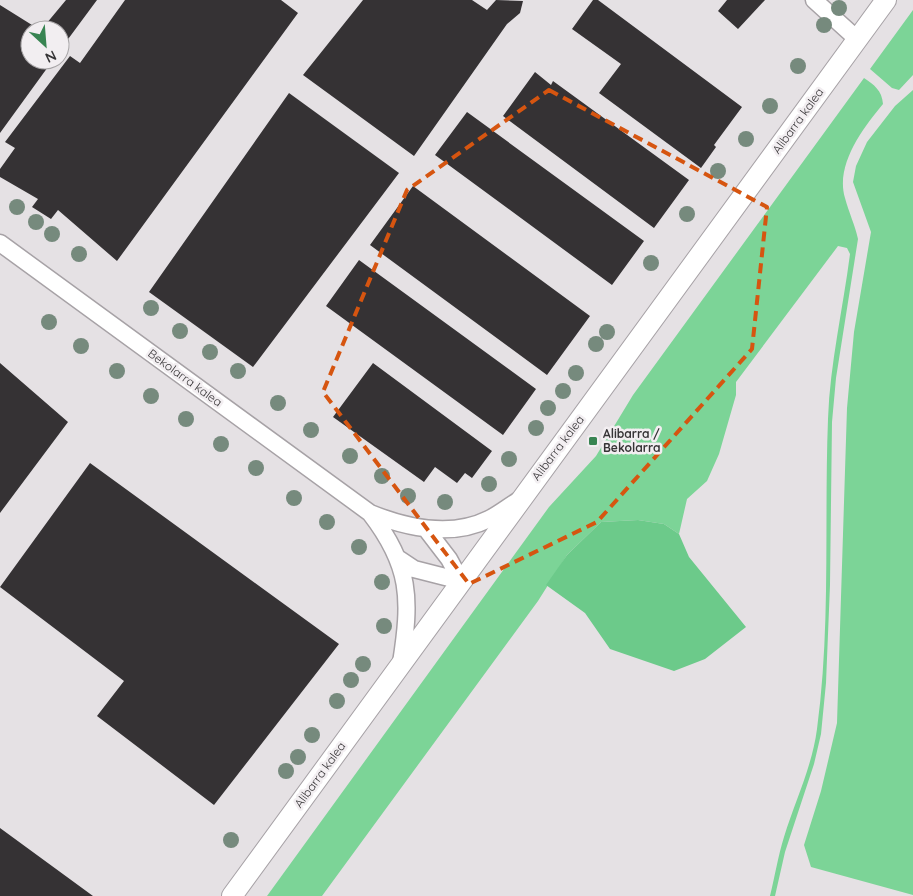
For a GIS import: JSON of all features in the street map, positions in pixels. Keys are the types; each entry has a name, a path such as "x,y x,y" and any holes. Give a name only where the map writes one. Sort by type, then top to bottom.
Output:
{"street":[{"path":"814,0 857,40"},
{"name":"Alibarra kalea","path":"232,896 886,0"},
{"name":"Bekolarra kalea","path":"0,243 370,513 401,525 426,529 465,527 489,519 520,499"},
{"name":"Bekolarra kalea","path":"370,513 384,532 399,559 406,586 408,621 401,663"},
{"path":"426,529 449,559 461,581"},
{"path":"399,559 414,570 461,581"}],"highlighted area":[{"path":"549,90 767,207 752,349 597,522 469,584 323,392 407,190"}],"green space":[{"path":"913,10 913,75 899,90 892,88 870,69"},
{"path":"864,78 879,91 883,104 867,124 853,148 847,160 844,173 845,198 858,239 836,378 832,422 830,585 826,683 821,734 814,764 785,852 775,896 770,896 780,851 815,743 821,690 826,613 829,398 850,254 847,248 838,246 736,382 736,395 719,454 707,481 687,499 679,534 664,524 638,520 601,522 567,555 538,601 322,896 267,896 549,507 596,456 633,395"},
{"path":"913,90 913,895 811,867 804,845 821,791 837,723 847,408 854,332 871,232 853,182 856,166 867,142 895,106"},
{"path":"638,520 664,524 679,534 689,557 746,627 705,659 674,671 610,649 585,613 546,585 567,555 601,522"}],"building":[{"path":"66,0 97,0 70,36 70,20 49,20"},
{"path":"125,0 281,0 298,13 117,261 58,210 51,219 32,207 38,199 0,177 0,169 15,148 5,142 59,70 70,70 70,56 80,63"},
{"path":"363,0 472,0 487,10 496,0 523,1 520,13 507,24 414,156 303,75"},
{"path":"593,0 598,0 742,107 714,145 716,147 701,168 599,93 621,64 572,29"},
{"path":"727,0 765,0 738,29 718,11"},
{"path":"0,5 24,20 20,20 20,70 46,70 0,133"},
{"path":"535,72 551,85 553,81 689,180 654,228 503,116"},
{"path":"289,93 399,173 253,367 149,292"},
{"path":"467,112 644,241 612,285 435,155"},
{"path":"413,186 590,316 547,375 370,245"},
{"path":"359,260 536,389 503,435 326,306"},
{"path":"0,363 68,422 0,513"},
{"path":"373,363 492,451 472,478 465,473 457,483 435,467 424,482 333,417"},
{"path":"90,463 339,644 214,805 97,716 124,681 0,587"},
{"path":"0,828 93,896 0,896"}],"place":[{"name":"Alibarra / Bekolarra","path":"593,441"}]}
